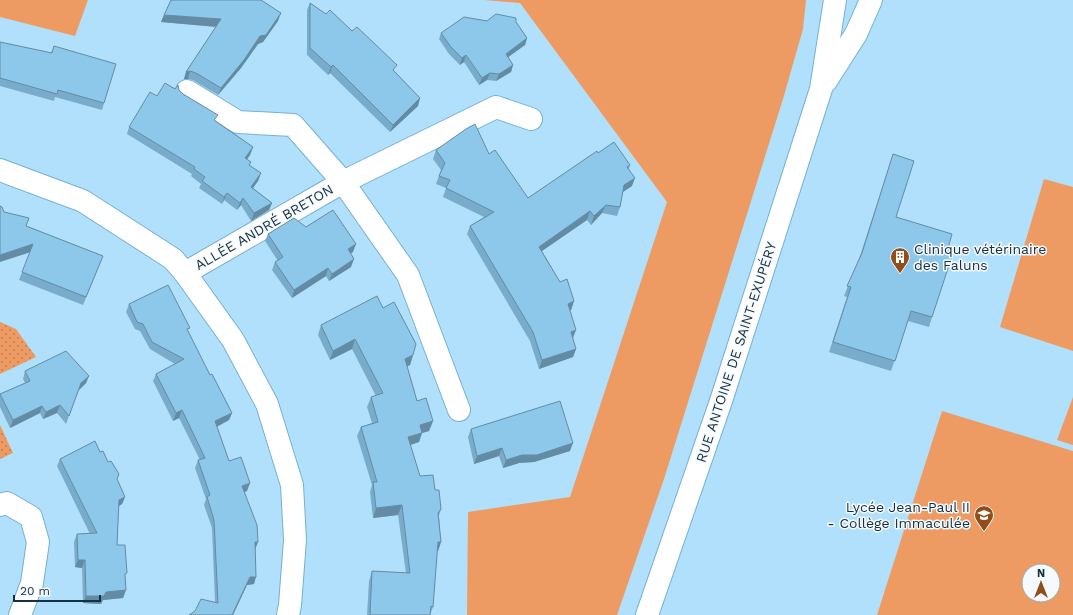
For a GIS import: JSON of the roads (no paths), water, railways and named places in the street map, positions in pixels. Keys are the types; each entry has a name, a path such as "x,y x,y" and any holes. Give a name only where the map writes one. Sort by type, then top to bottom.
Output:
{"street":[{"name":"RUE ANTOINE DE SAINT-EXUPÉRY","path":"647,615 707,444 821,89 835,0"},
{"name":"RUE ANTOINE DE SAINT-EXUPÉRY","path":"821,89 856,34 871,0"},
{"name":"ALLÉE ANDRÉ BRETON","path":"187,91 238,122 293,125 343,182 408,275 459,410"},
{"name":"ALLÉE ANDRÉ BRETON","path":"185,273 343,182 496,106 531,119"},
{"path":"0,170 83,201 173,259 185,273 233,340 267,404 292,485 295,540 288,615"},
{"path":"0,505 6,503 31,517 38,542 32,583 20,615"}],"place":[{"name":"Clinique vétérinaire des Faluns","path":"900,274"},
{"name":"Lycée Jean-Paul II - Collège Immaculée","path":"984,532"}]}
